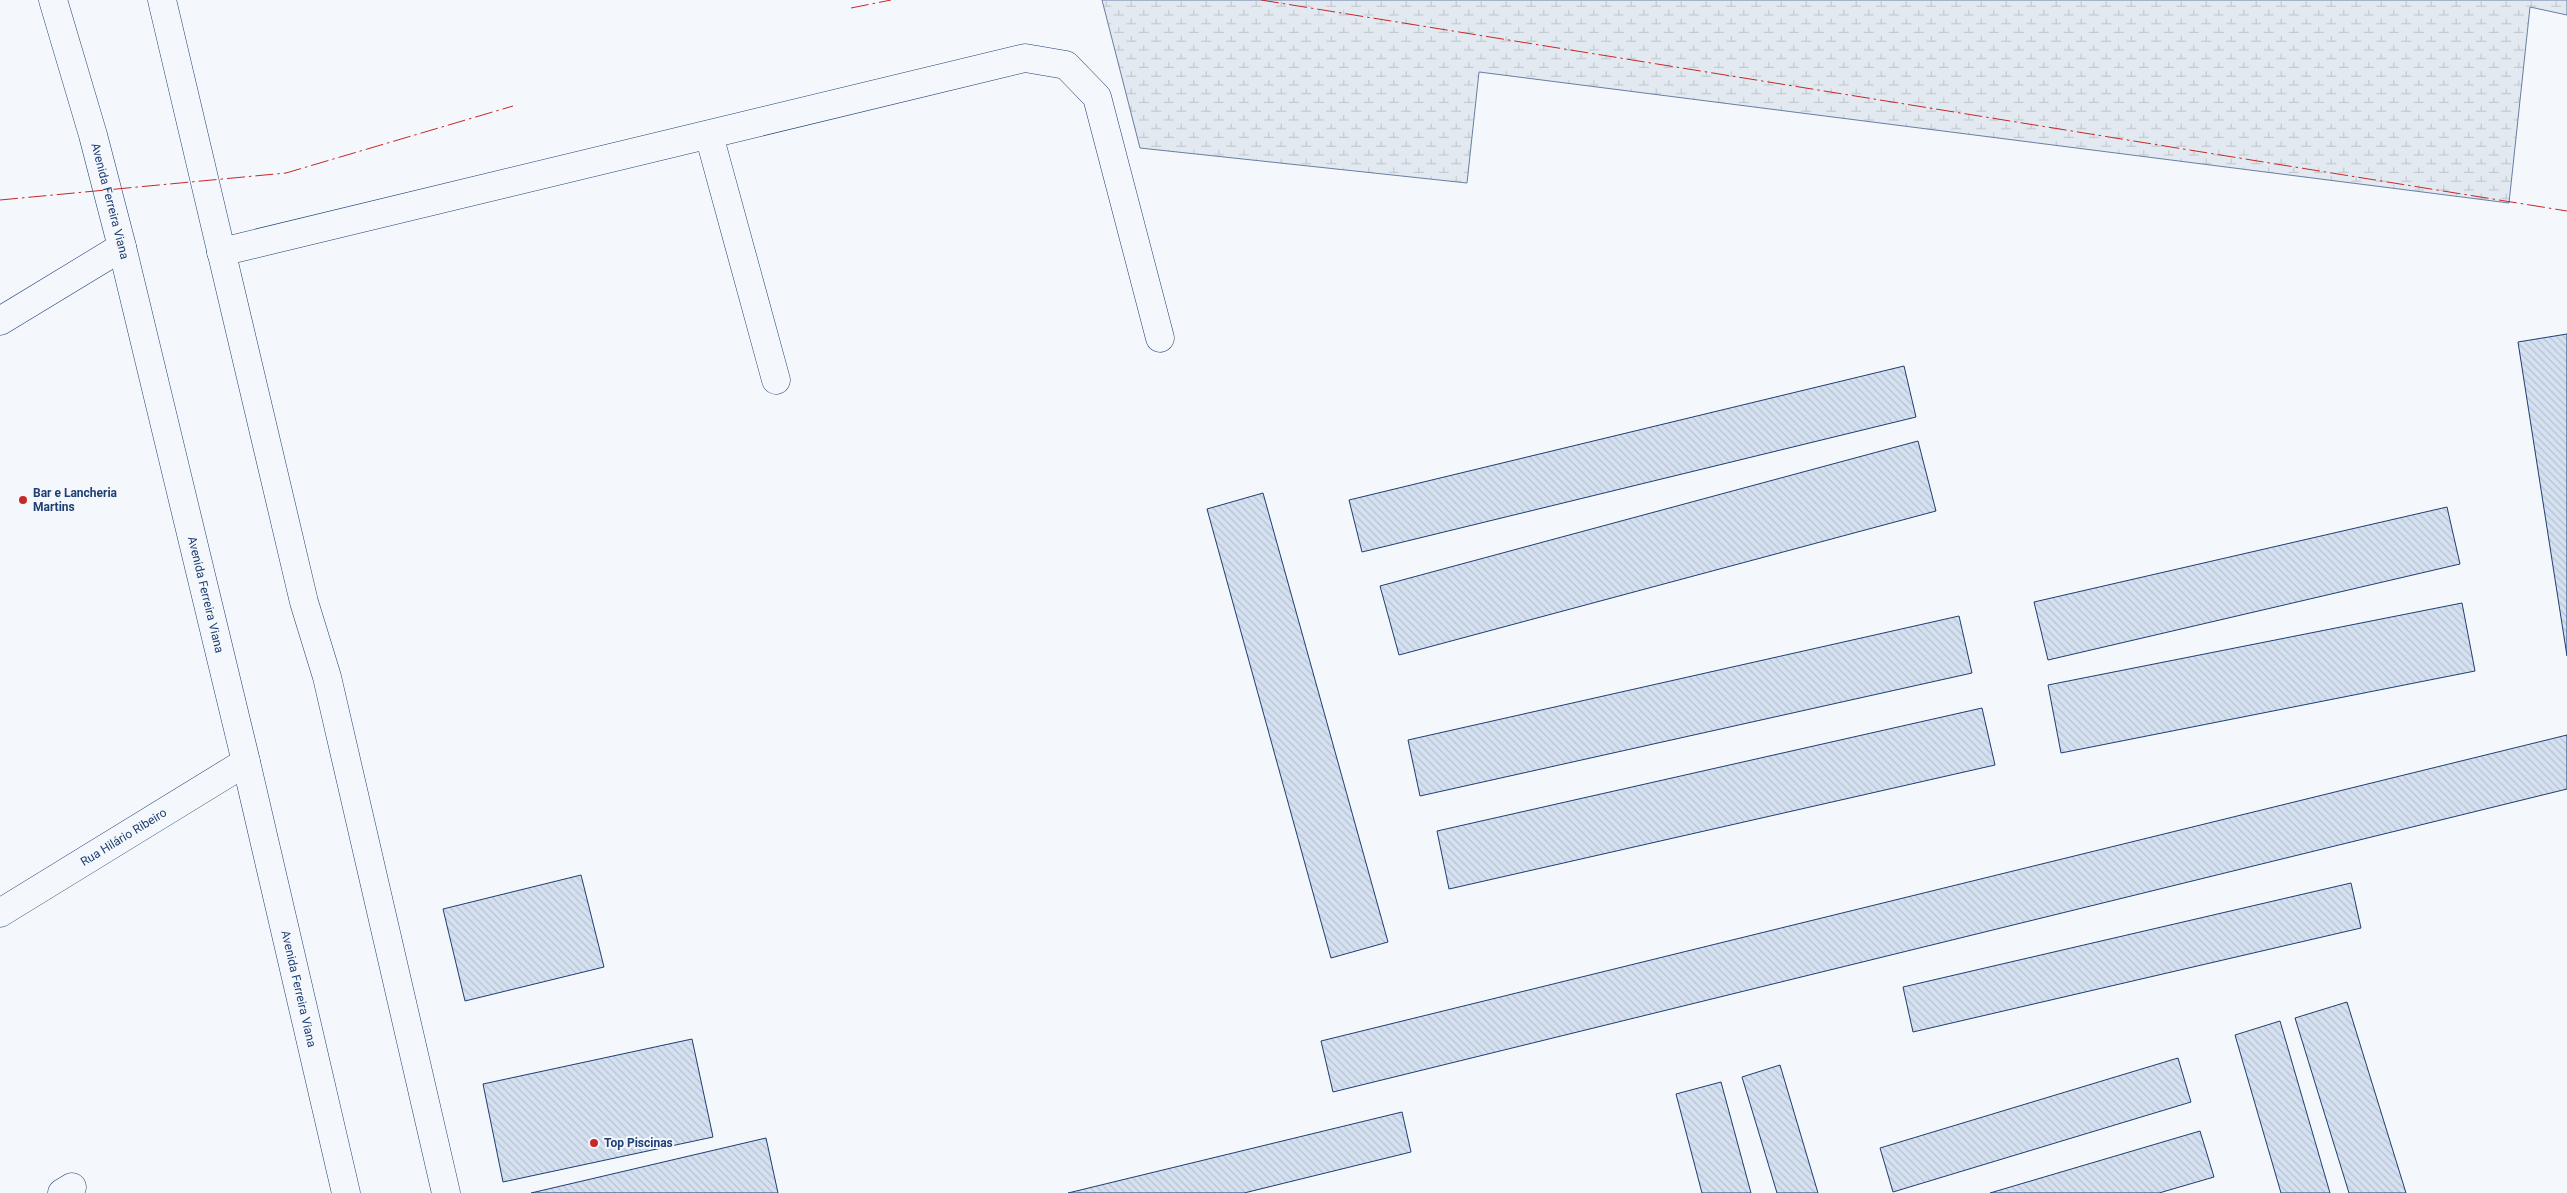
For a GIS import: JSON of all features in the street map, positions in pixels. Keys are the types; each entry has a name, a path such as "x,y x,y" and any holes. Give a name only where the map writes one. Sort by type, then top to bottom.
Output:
{"main road":[{"name":"Avenida Ferreira Viana","path":"53,0 93,135 122,247 246,762 346,1193"},
{"path":"162,0 304,602 327,677 446,1193"},
{"path":"221,252 1025,58 1066,65 1097,98 1160,338"},
{"path":"709,135 776,380"},
{"path":"0,321 122,247"},
{"name":"Rua Hilário Ribeiro","path":"0,913 246,762"}],"green space":[{"path":"1102,0 2567,0 2567,15 2530,7 2509,203 1479,72 1467,183 1140,148"}],"building":[{"path":"2567,334 2567,656 2518,342"},
{"path":"1904,366 1916,417 1362,552 1349,500"},
{"path":"1918,441 1936,511 1399,655 1380,586"},
{"path":"1263,493 1388,942 1331,958 1207,509"},
{"path":"2447,507 2460,564 2048,660 2034,602"},
{"path":"2462,603 2475,671 2061,753 2048,685"},
{"path":"1959,616 1972,673 1420,796 1408,740"},
{"path":"1982,708 1995,765 1449,889 1437,831"},
{"path":"2567,735 2567,789 1333,1092 1321,1041"},
{"path":"581,875 604,967 465,1001 443,909"},
{"path":"2351,883 2361,928 1913,1032 1903,987"},
{"path":"2347,1002 2406,1193 2349,1193 2295,1018"},
{"path":"2280,1021 2330,1193 2281,1193 2235,1035"},
{"path":"692,1039 713,1137 503,1182 483,1084"},
{"path":"2178,1058 2191,1102 1893,1192 1880,1148"},
{"path":"1780,1065 1818,1193 1777,1193 1742,1077"},
{"path":"1721,1082 1751,1193 1702,1193 1676,1094"},
{"path":"1402,1112 1411,1152 1244,1193 1068,1193"},
{"path":"2200,1131 2214,1177 2159,1193 1990,1193"},
{"path":"766,1138 778,1193 531,1193"}],"power":[{"path":"851,8 891,0"},
{"path":"1261,0 2567,211"},
{"path":"0,200 286,173 513,106"}],"place":[{"name":"Bar e Lancheria Martins","path":"23,500"},
{"name":"Top Piscinas","path":"594,1143"}]}
